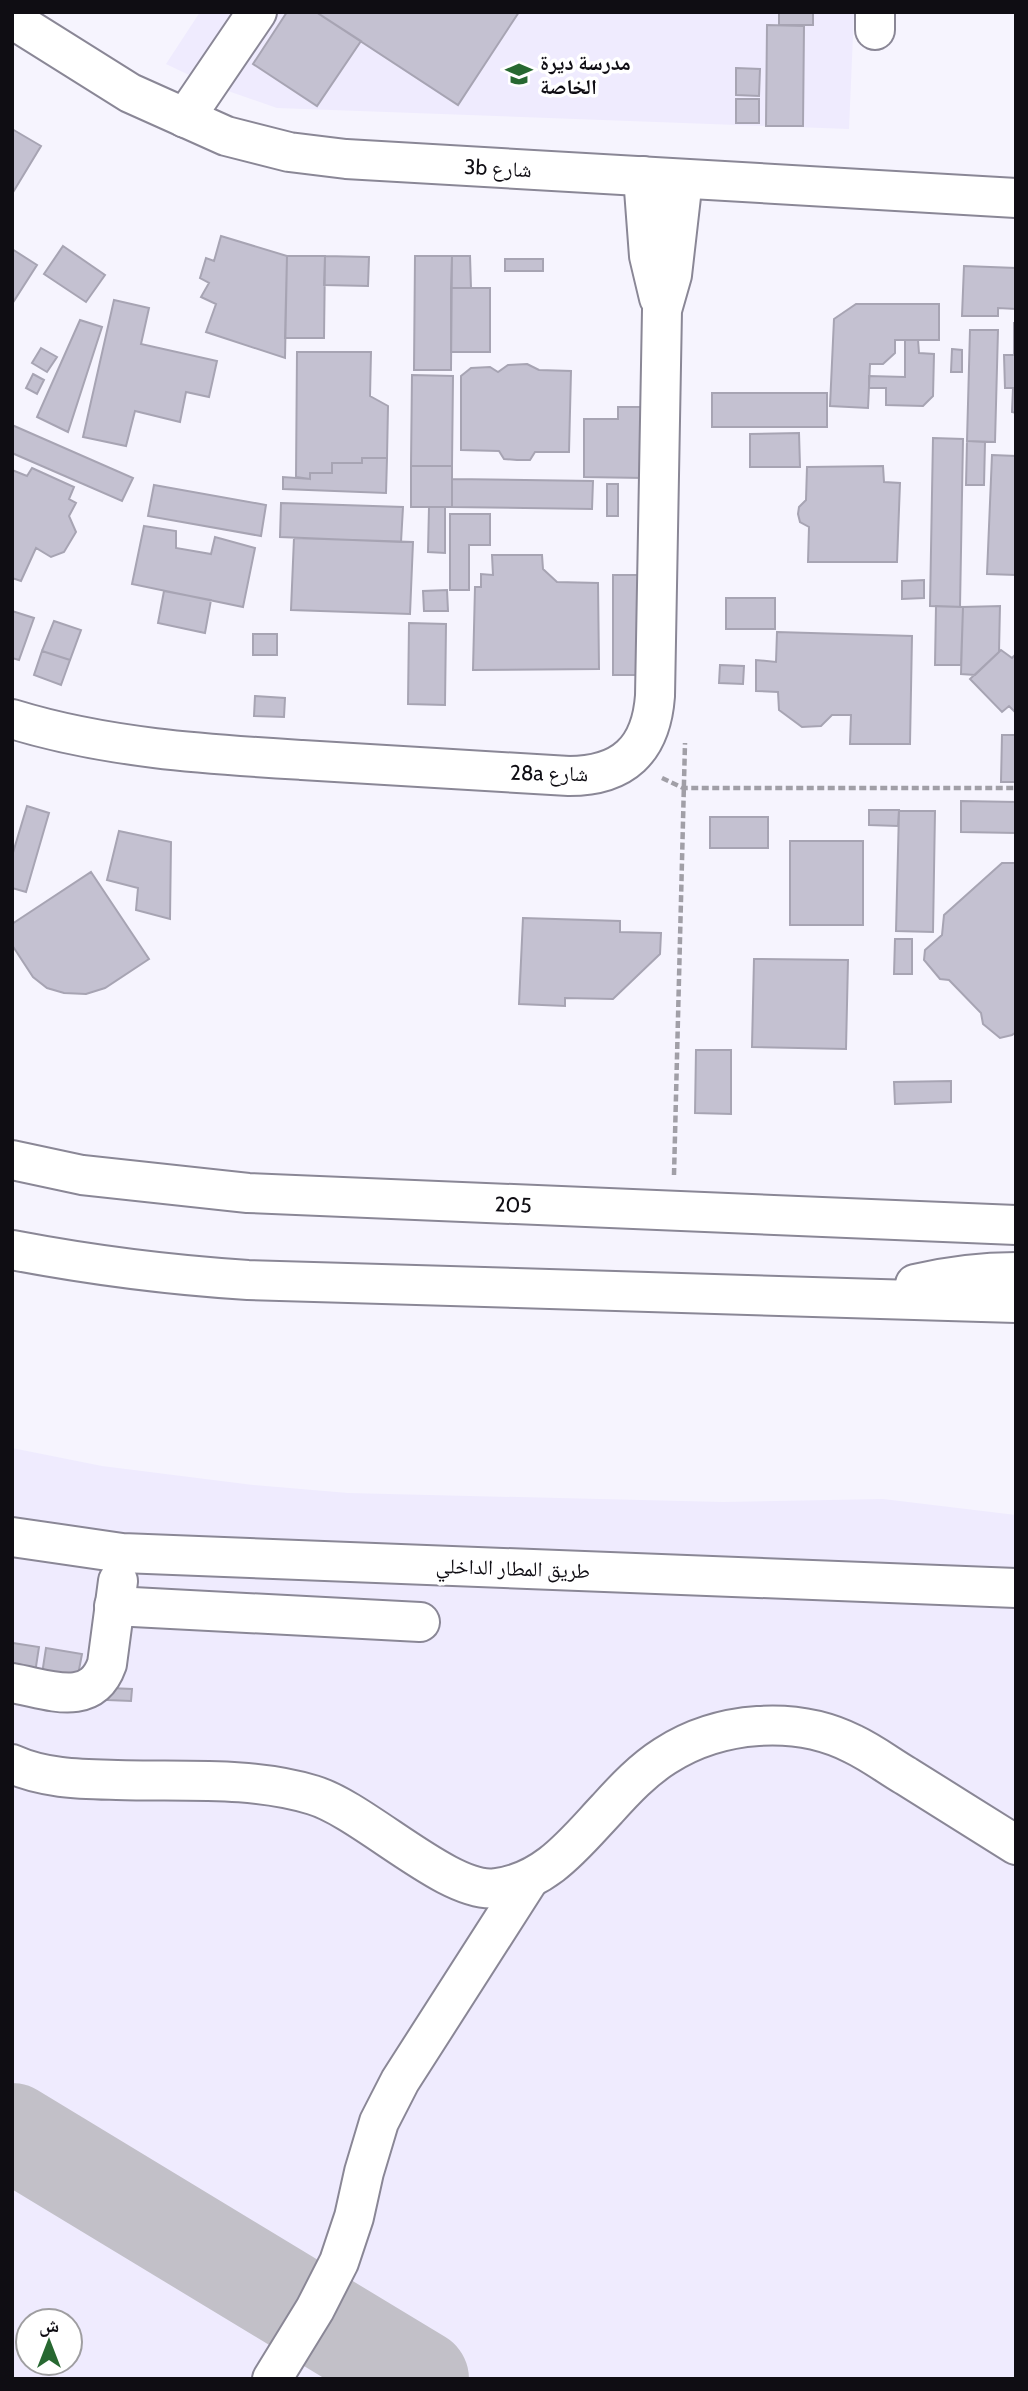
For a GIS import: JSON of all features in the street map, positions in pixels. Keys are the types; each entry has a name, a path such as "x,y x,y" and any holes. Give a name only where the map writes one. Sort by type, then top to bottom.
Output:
{"street":[{"path":"185,118 257,12"},
{"name":"3b شارع","path":"12,19 130,93 226,136 289,152 346,159 1016,198"},
{"name":"28a شارع","path":"12,719 89,738 155,749 220,755 569,776 598,774 626,761 643,743 653,720 655,696 662,310 649,256 643,176"},
{"name":"28a شارع","path":"662,310 672,275 683,179"},
{"name":"205","path":"12,1160 82,1175 248,1193 1016,1225"},
{"path":"12,1250 77,1263 169,1275 248,1280 1016,1303"},
{"path":"869,1299 944,1277 983,1272 1016,1272"},
{"name":"طريق المطار الداخلي","path":"12,1537 122,1553 1016,1588"},
{"path":"12,1683 72,1694 94,1686 102,1677 107,1664 122,1553"},
{"path":"114,1606 421,1622"},
{"path":"12,1764 52,1776 75,1778 283,1787 316,1796 347,1810 432,1866 465,1883 493,1889 528,1881 561,1859 635,1779 666,1755 700,1738 738,1727 777,1725 816,1731 852,1743 1016,1845"},
{"path":"272,2379 315,2309 339,2262 379,2122 400,2081 528,1881"}],"path":[{"path":"673,1211 685,734"},
{"path":"626,761 683,788 1016,788"}],"shaded area":[{"name":"مدرسة ديرة الخاصة","path":"200,12 854,12 849,129 277,108 208,84 166,64"},
{"path":"12,1448 102,1466 253,1485 348,1493 723,1502 883,1499 1016,1515 1016,2379 12,2379"}],"building":[{"path":"287,12 316,12 361,41 317,106 253,64"},
{"path":"316,12 519,12 458,105"},
{"path":"779,12 813,12 813,25 779,25"},
{"path":"767,25 804,26 803,126 766,126"},
{"path":"736,68 760,69 759,96 736,95"},
{"path":"736,99 759,99 759,123 736,123"},
{"path":"12,129 41,146 12,194"},
{"path":"221,236 287,256 285,358 206,332 216,304 201,297 209,283 200,278 206,258 214,261"},
{"path":"63,246 105,275 86,302 44,274"},
{"path":"12,249 37,265 12,304"},
{"path":"287,256 325,256 324,338 285,338"},
{"path":"325,256 369,257 368,286 324,285"},
{"path":"415,256 452,256 451,370 414,370"},
{"path":"452,256 470,256 471,288 451,288"},
{"path":"505,259 543,259 543,271 505,271"},
{"path":"964,266 1016,268 1016,309 998,308 998,316 962,316"},
{"path":"451,288 490,288 490,352 451,352"},
{"path":"114,300 149,308 141,344 217,361 209,397 186,392 180,422 135,411 126,446 83,437"},
{"path":"856,304 939,304 939,340 895,340 895,353 883,364 870,364 868,408 830,406 834,319"},
{"path":"80,320 102,327 68,432 37,417"},
{"path":"1014,323 1016,413 1012,412 1013,388 1005,388 1004,355 1014,355"},
{"path":"970,330 998,330 995,442 967,441"},
{"path":"905,340 918,340 919,353 934,354 933,396 923,406 886,405 886,388 869,388 869,376 905,377"},
{"path":"41,348 57,357 47,372 32,363"},
{"path":"952,349 962,350 962,372 951,372"},
{"path":"297,352 371,352 370,396 388,406 387,458 362,458 362,463 332,463 332,473 310,473 310,479 296,477"},
{"path":"527,364 539,370 571,371 569,452 535,452 530,460 517,460 504,459 499,451 461,450 461,376 471,368 490,367 498,372 508,365"},
{"path":"33,374 44,380 37,394 26,388"},
{"path":"412,375 453,376 452,466 411,466"},
{"path":"712,393 827,393 827,427 712,427"},
{"path":"618,407 644,407 644,478 584,477 584,419 618,419"},
{"path":"12,425 133,478 122,501 12,453"},
{"path":"799,433 800,467 750,467 750,434"},
{"path":"933,438 963,439 960,607 930,606"},
{"path":"967,441 985,442 984,485 966,485"},
{"path":"992,455 1016,456 1016,575 987,574"},
{"path":"362,458 387,458 386,493 283,489 283,477 310,479 310,473 332,473 332,463 362,463"},
{"path":"411,466 452,466 452,507 411,507"},
{"path":"883,466 884,482 900,483 897,562 808,562 809,527 800,522 798,514 799,507 806,500 807,467"},
{"path":"32,468 74,487 69,499 76,503 69,516 76,532 64,552 51,557 36,548 21,581 12,578 12,470 27,476"},
{"path":"452,479 593,481 592,509 452,507"},
{"path":"607,484 618,484 618,516 607,516"},
{"path":"154,485 266,505 261,536 148,516"},
{"path":"281,503 403,507 401,542 280,537"},
{"path":"429,507 445,507 445,553 428,552"},
{"path":"450,514 490,514 490,545 469,545 469,590 450,590"},
{"path":"144,526 176,531 176,548 211,554 215,537 255,548 243,607 132,584"},
{"path":"294,538 413,542 410,614 291,610"},
{"path":"492,555 542,555 543,569 557,582 598,583 599,669 473,670 475,587 481,587 481,574 493,575"},
{"path":"613,575 642,575 642,675 613,675"},
{"path":"924,580 924,598 902,599 902,581"},
{"path":"447,590 448,611 424,611 423,591"},
{"path":"164,591 211,600 205,633 158,623"},
{"path":"726,598 775,598 775,629 726,629"},
{"path":"936,606 963,607 961,665 935,665"},
{"path":"1000,606 999,652 975,675 961,674 963,607"},
{"path":"12,611 34,618 19,660 12,658"},
{"path":"54,621 81,630 70,660 42,651"},
{"path":"409,623 446,624 445,705 408,704"},
{"path":"777,632 912,636 910,744 850,744 851,715 832,715 821,726 802,727 779,710 778,692 756,691 756,660 776,662"},
{"path":"253,634 277,634 277,655 253,655"},
{"path":"1001,650 1012,658 1016,654 1016,713 1009,706 1002,712 970,679"},
{"path":"42,651 70,660 61,685 34,675"},
{"path":"720,665 744,666 743,684 719,683"},
{"path":"255,696 285,698 284,717 254,716"},
{"path":"1002,735 1016,735 1016,782 1001,782"},
{"path":"961,801 1016,802 1016,833 961,832"},
{"path":"27,806 49,813 26,892 12,888 12,856"},
{"path":"869,810 899,810 898,826 869,825"},
{"path":"899,811 935,811 933,932 896,931"},
{"path":"710,817 768,817 768,848 710,848"},
{"path":"119,831 171,842 170,919 136,910 138,888 107,880"},
{"path":"790,841 863,841 863,925 790,925"},
{"path":"1002,863 1016,863 1016,1032 1000,1038 983,1024 981,1013 949,980 940,979 924,960 925,950 942,935 944,915"},
{"path":"91,872 149,959 105,988 86,994 64,993 47,988 33,977 12,945 12,924"},
{"path":"523,918 620,921 620,932 661,933 660,954 613,999 565,998 565,1006 519,1004"},
{"path":"895,939 912,939 912,974 894,974"},
{"path":"754,959 848,960 846,1049 752,1047"},
{"path":"696,1050 731,1050 731,1114 695,1113"},
{"path":"951,1081 951,1102 895,1104 894,1082"},
{"path":"13,1643 39,1647 35,1673 12,1669"},
{"path":"46,1648 82,1654 77,1680 42,1674"},
{"path":"109,1688 132,1689 131,1701 108,1700"}],"taxiway":[{"path":"12,2132 420,2379"}],"place":[{"name":"مدرسة ديرة الخاصة","path":"519,74"}]}
